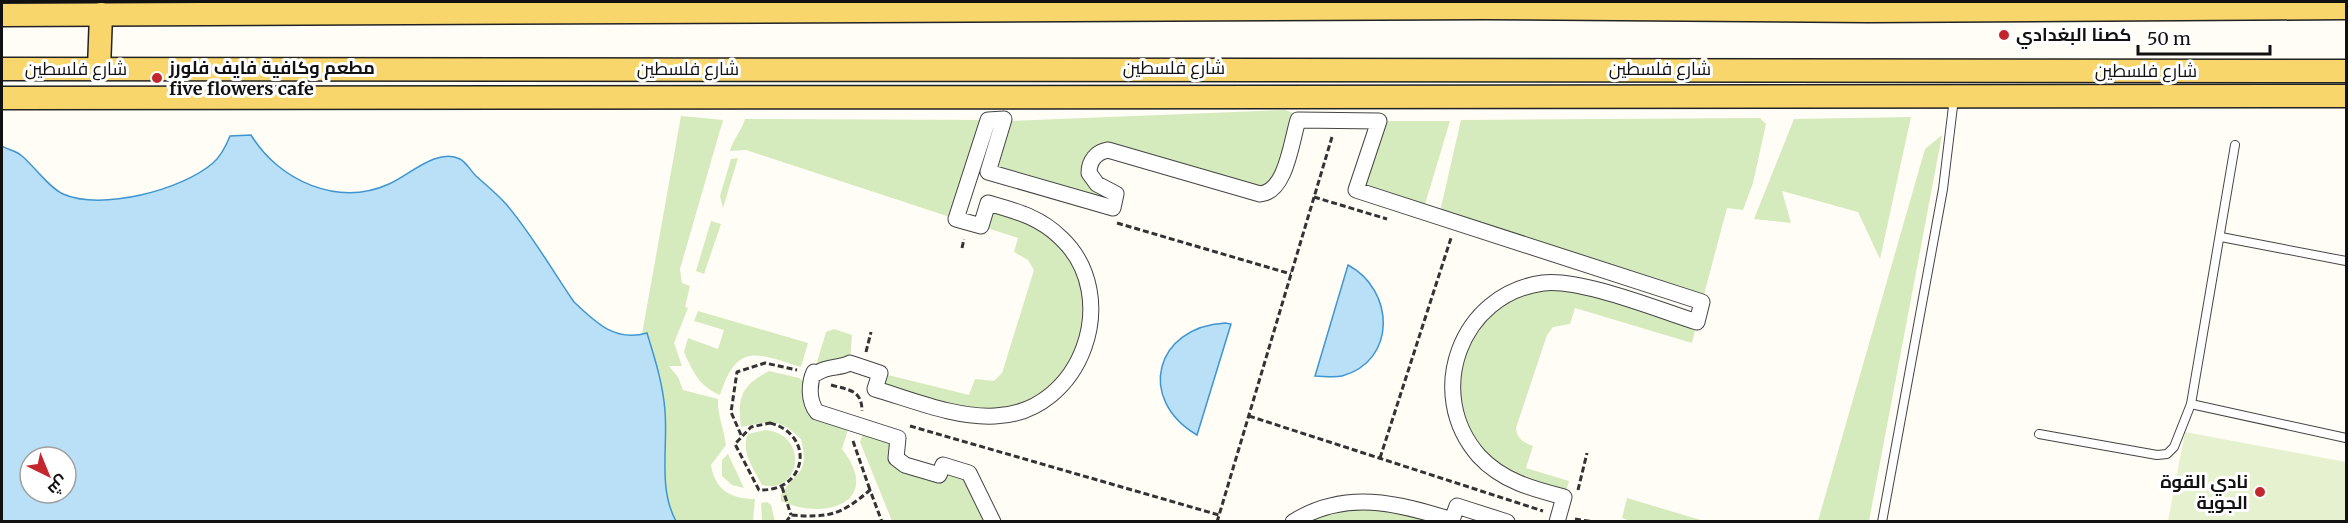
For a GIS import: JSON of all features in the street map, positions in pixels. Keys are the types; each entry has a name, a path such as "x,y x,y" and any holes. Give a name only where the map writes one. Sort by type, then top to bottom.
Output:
{"main road":[{"path":"2,15 332,8 763,6 2318,5 2346,8"},
{"path":"99,69 101,14"},
{"path":"1276,68 1298,86 1322,97"},
{"name":"شارع فلسطين","path":"2,69 1276,68 2346,71"},
{"path":"1366,97 1414,69"},
{"path":"2,98 2346,96"}],"street":[{"path":"993,522 969,473 943,465 939,475 905,465 896,458 898,438 817,412 808,385 814,372 817,373 829,367 842,368 850,363 880,373 875,389 970,415 996,416 1038,404 1063,383 1080,361 1089,335 1092,307 1085,276 1070,248 1032,215 988,203 981,226 956,219 988,120 1004,120 988,172 1113,208 1116,194 1097,184 1089,173 1091,161 1101,151 1108,150 1260,194 1268,193 1280,184 1298,120 1379,121 1356,190 1702,302 1697,322 1573,284 1545,282 1517,289 1505,296 1483,313 1464,336 1454,364 1452,389 1457,421 1465,437 1480,457 1500,475 1525,487 1564,497 1557,519"},
{"path":"1293,522 1335,503 1374,500 1404,505 1452,520 1457,506 1507,522"}],"lane":[{"path":"1882,522 1943,189 1954,96"},
{"path":"2039,434 2157,455 2167,454 2174,447 2191,404 2235,145"},
{"path":"2221,237 2346,261"},
{"path":"2191,404 2346,438"}],"path":[{"path":"1217,522 1337,121"},
{"path":"1380,458 1451,238"},
{"path":"1249,415 1557,519 1594,522"},
{"path":"770,423 781,426 792,435 798,445 800,460 797,471 782,487 759,490 735,444 751,427 770,423"},
{"path":"908,425 1219,515"},
{"path":"1580,484 1587,453"},
{"path":"782,487 791,515"},
{"path":"791,515 815,517 848,509 870,490 882,522"},
{"path":"786,522 791,515"}],"green space":[{"path":"1285,110 1296,114 1268,193 1108,150 1091,161 1113,208 988,172 1010,121"},
{"path":"681,116 723,120 680,269 682,283 690,286 685,307 688,308 674,343 682,366 669,366 678,377 683,390 718,399 726,445 711,465 713,474 720,487 732,495 755,499 753,521 676,521 667,495 665,482 666,425 662,391 647,333 642,334"},
{"path":"1911,117 1880,259 1858,212 1782,191 1791,223 1754,219 1794,119"},
{"path":"1760,118 1766,124 1753,183 1743,210 1727,208 1702,302 1439,216 1461,120"},
{"path":"745,119 988,120 956,219 746,150 730,151"},
{"path":"1379,121 1450,121 1423,211 1356,190"},
{"path":"1942,135 1869,521 1818,521 1925,149"},
{"path":"738,158 723,208 720,196 731,159"},
{"path":"988,203 1061,237 1092,307 1063,383 996,416 875,389 880,373 969,395 975,379 994,381 1002,373 1034,270 1028,260 1014,252 1018,238 981,226"},
{"path":"711,221 721,224 704,274 696,271"},
{"path":"1545,282 1697,322 1692,343 1575,308 1570,324 1553,327 1547,335 1516,428 1521,440 1533,446 1526,468 1569,481 1564,497 1525,487 1465,437 1452,377 1483,313"},
{"path":"698,311 808,343 801,367 761,356 741,359 727,378 720,395 702,383 690,366 684,352 688,338 718,349 724,330 694,321"},
{"path":"834,329 852,335 850,363 814,372 826,332"},
{"path":"769,371 799,378 808,385 812,403 850,423 842,449 853,468 856,483 852,494 843,503 830,508 815,509 798,507 781,501 781,495 803,466 801,439 786,427 773,422 741,427 740,417 743,393 753,381"},
{"path":"865,428 898,438 894,452 939,475 943,465 969,473 993,521 892,521 860,442"},
{"path":"765,430 779,434 789,442 794,452 795,463 792,473 785,481 775,486 762,485 747,454 748,434"},
{"name":"نادي القوة الجوية","path":"2185,432 2346,462 2346,521 2168,521"},
{"path":"728,454 744,488 732,485 722,476 722,460"},
{"path":"1627,498 1704,521 1633,522 1622,518"},
{"path":"1374,500 1437,522 1293,522"},
{"path":"767,502 771,505 775,521 762,521 761,503"}],"water":[{"path":"251,135 277,165 294,177 330,191 350,193 389,184 423,164 442,157 451,156 464,162 515,215 574,302 582,310 598,323 616,333 636,335 647,333 662,391 666,425 665,482 670,509 676,521 2,521 2,146 20,154 52,187 63,194 79,199 98,200 141,195 182,182 213,163 223,151 230,136"},
{"path":"1348,265 1363,276 1375,291 1381,307 1383,324 1380,341 1373,356 1360,368 1339,377 1315,376"},
{"path":"1231,324 1197,435 1178,420 1166,403 1161,385 1162,367 1169,351 1183,337 1201,327"}],"place":[{"name":"كصنا البغدادي","path":"2004,35"},
{"name":"مطعم وكافية فايف فلورز five flowers cafe","path":"157,78"},
{"name":"نادي القوة الجوية","path":"2260,492"}]}
